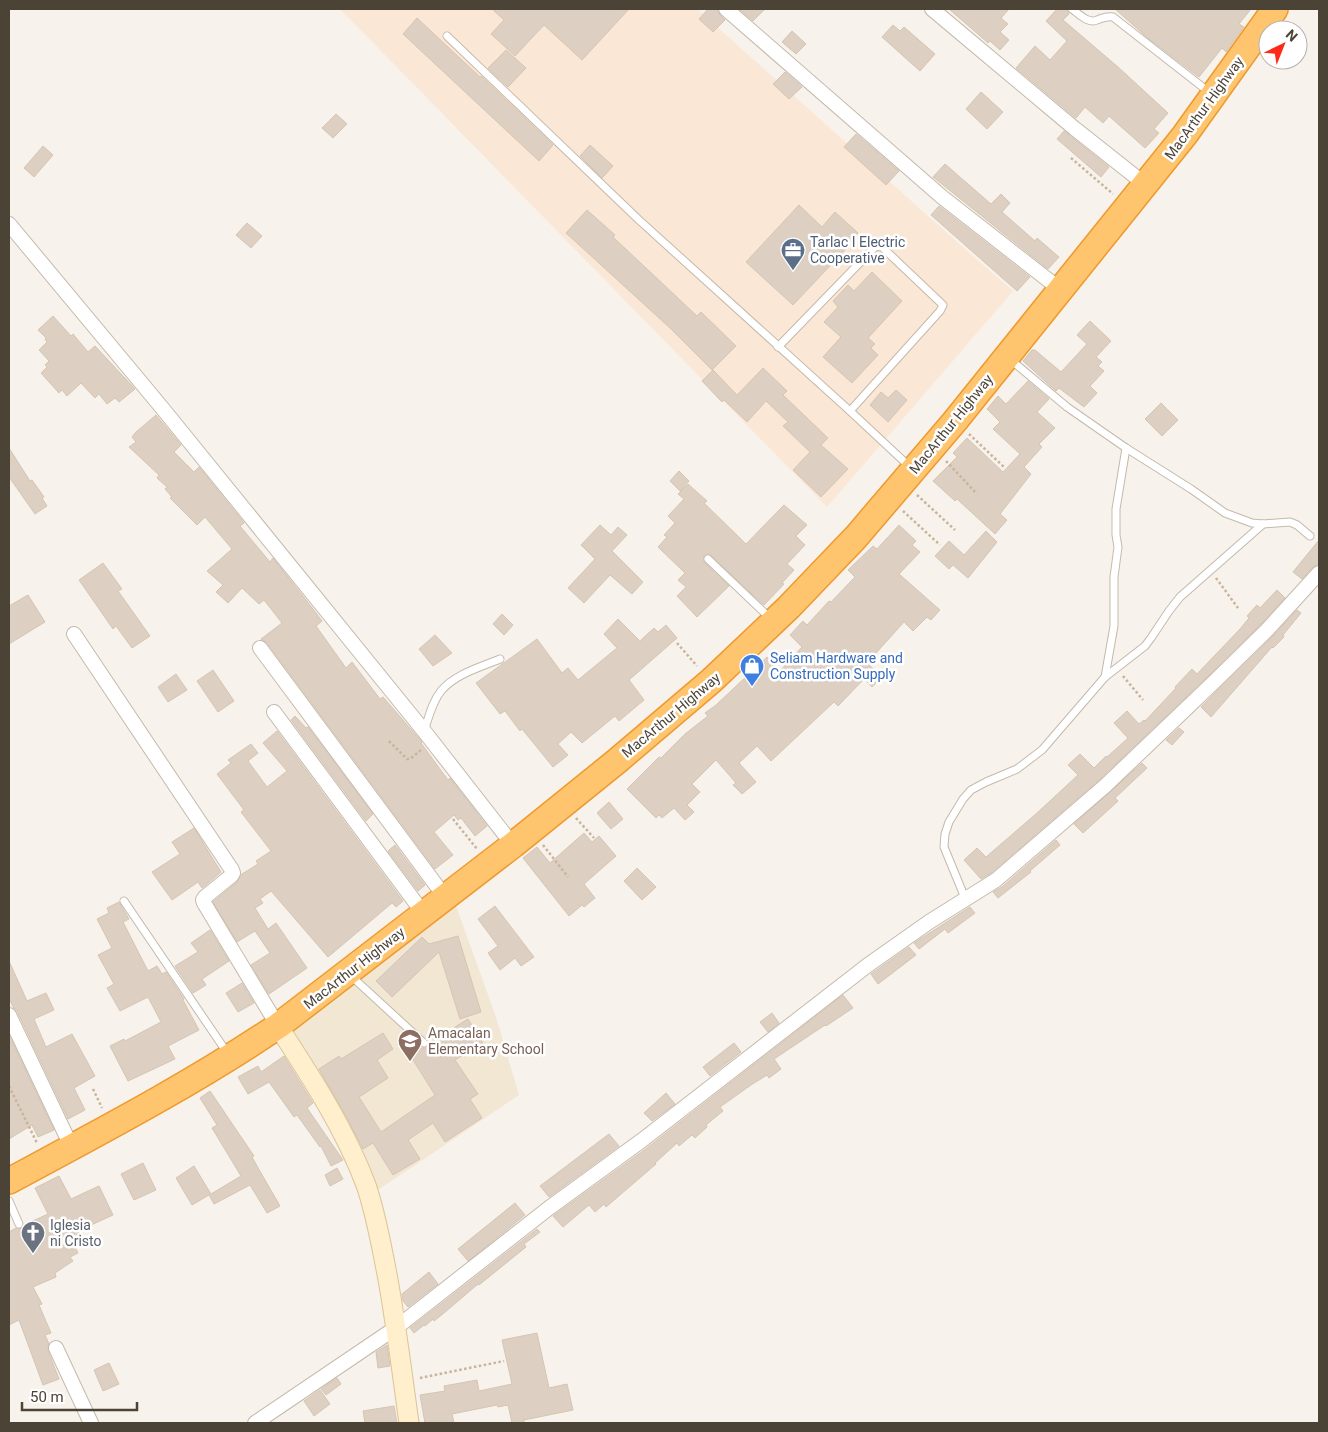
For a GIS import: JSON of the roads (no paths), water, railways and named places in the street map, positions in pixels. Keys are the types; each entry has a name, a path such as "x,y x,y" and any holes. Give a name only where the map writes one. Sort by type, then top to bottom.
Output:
{"highway":[{"name":"MacArthur Highway","path":"9,1181 166,1096 231,1058 278,1026 522,838 711,682 774,622 830,564 902,484 955,421 1146,185 1213,95 1268,14"}],"street":[{"path":"726,9 942,197 1061,290"},
{"path":"932,9 1067,122 1146,185"},
{"path":"9,224 157,402 428,736 522,838"},
{"path":"255,1423 397,1327 549,1208 641,1141 868,965 1003,873 1105,786 1241,656 1319,573"},
{"path":"74,634 232,870 231,876 205,896 203,900 339,1127 366,1186 377,1223 397,1327 409,1423"},
{"path":"260,648 445,897"},
{"path":"274,712 424,914"},
{"path":"9,1015 72,1148"},
{"path":"56,1348 91,1423"}],"lane":[{"path":"1072,9 1089,21 1095,22 1103,17 1113,17 1213,95"},
{"path":"447,36 639,220 850,411 902,484"},
{"path":"778,347 876,246 882,247 943,305 940,311 850,411"},
{"path":"1007,356 1067,407 1225,513 1252,523 1290,522 1297,525 1310,536"},
{"path":"1105,677 1114,626 1114,577 1118,547 1116,509 1126,448"},
{"path":"965,898 944,847 945,834 955,811 963,799 972,790 986,782 1017,769 1042,750 1105,677 1115,667 1144,646 1180,597 1263,524"},
{"path":"708,559 774,622"},
{"path":"428,736 435,700 441,690 450,682 500,659"},
{"path":"124,901 231,1058"},
{"path":"348,973 424,1043"},
{"path":"9,1201 19,1224"}],"place":[{"name":"Tarlac I Electric Cooperative","path":"793,271"},
{"name":"Seliam Hardware and Construction Supply","path":"752,687"},
{"name":"Amacalan Elementary School","path":"410,1062"},
{"name":"Iglesia ni Cristo","path":"33,1254"}]}
